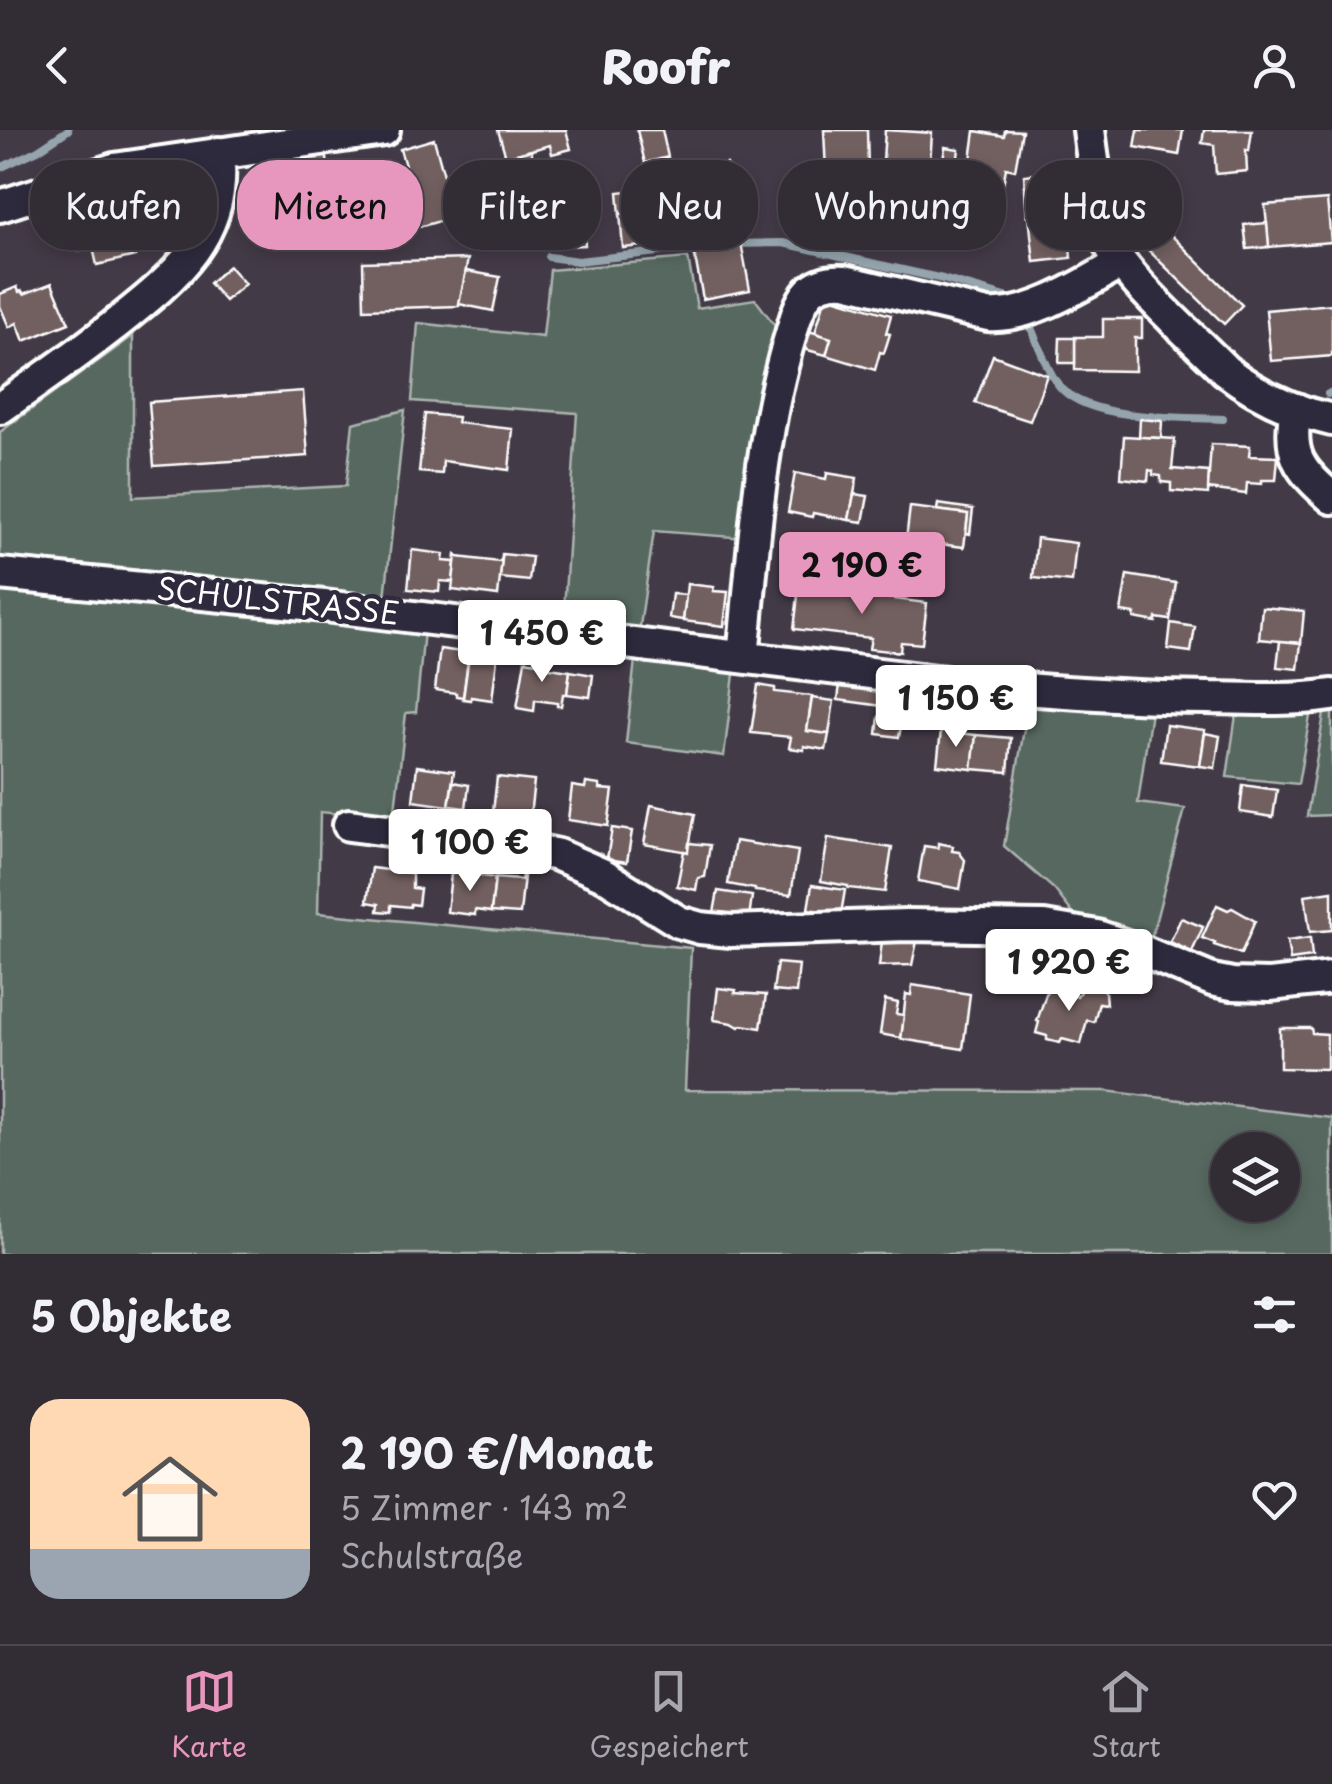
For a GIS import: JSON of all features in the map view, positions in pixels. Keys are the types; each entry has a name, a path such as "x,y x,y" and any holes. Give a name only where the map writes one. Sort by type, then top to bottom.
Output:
{"street":[{"path":"0,206 114,169 384,130"},
{"path":"1089,130 1102,229 1121,263 1225,370 1261,394 1332,420"},
{"path":"0,408 109,329 183,266 201,239 217,200 221,178 218,153"},
{"path":"743,657 772,415 788,344 806,295 824,283 845,281 988,316 1020,311 1051,300 1121,263"},
{"path":"1296,409 1292,429 1294,452 1310,478 1332,498"},
{"name":"SCHULSTRASSE","path":"0,574 324,606 936,681 1075,694 1276,699 1332,695"},
{"path":"349,825 558,855 604,875 679,922 700,928 731,931 906,925 1044,927 1097,936 1232,984 1270,986 1332,978"}],"green space":[{"path":"688,258 697,308 755,299 780,332 746,538 654,531 639,633 563,624 577,413 412,401 418,323 543,337 550,270"},
{"path":"133,336 133,497 346,486 353,423 405,410 382,626 424,631 416,712 406,713 394,819 320,812 318,913 691,948 685,1090 1105,1091 1332,1118 1332,1254 0,1254 0,432"},
{"path":"636,650 735,666 724,756 626,743"},
{"path":"1029,700 1152,704 1138,803 1185,809 1150,943 1081,924 1054,889 1004,846"},
{"path":"1312,705 1298,784 1227,777 1237,708"},
{"path":"1332,707 1332,815 1307,816 1325,708"}],"building":[{"path":"498,130 566,130 571,149 552,154 550,145 506,157"},
{"path":"637,130 662,130 668,157 644,160"},
{"path":"824,130 867,130 868,160 825,160"},
{"path":"885,130 932,133 930,160 883,160"},
{"path":"1005,130 1022,131 1015,170 1006,168 1006,160 971,160 975,131 1004,136"},
{"path":"1138,130 1183,130 1179,155 1135,147"},
{"path":"1204,130 1252,130 1249,151 1246,150 1247,171 1216,174 1214,145 1202,143"},
{"path":"434,139 443,172 443,220 423,226 423,160 403,160 400,149"},
{"path":"945,147 959,149 958,160 943,160"},
{"path":"531,150 533,160 507,160 506,157"},
{"path":"1327,200 1331,242 1269,247 1265,205"},
{"path":"1267,223 1269,247 1247,249 1244,225"},
{"path":"1182,246 1242,305 1224,324 1148,250 1182,250"},
{"path":"93,250 134,250 135,256 97,265"},
{"path":"694,250 742,250 750,290 703,299"},
{"path":"1033,250 1070,250 1071,258 1034,262"},
{"path":"468,259 459,306 364,309 363,262"},
{"path":"229,266 245,284 225,301 209,283"},
{"path":"466,271 500,277 493,311 459,304"},
{"path":"52,283 69,323 24,341 17,323 9,327 0,306 0,294 17,287 24,294"},
{"path":"826,296 891,315 886,333 890,334 875,370 826,355 831,338 815,333"},
{"path":"1332,304 1332,356 1271,361 1266,310"},
{"path":"1103,319 1142,319 1142,338 1135,338 1135,371 1075,370 1075,337 1103,337"},
{"path":"809,331 831,338 826,355 804,349"},
{"path":"1060,338 1075,338 1075,363 1059,363"},
{"path":"993,355 1047,375 1030,421 975,403"},
{"path":"303,391 308,456 154,466 149,402"},
{"path":"425,414 458,417 457,423 513,429 509,470 443,461 442,474 419,472"},
{"path":"1140,419 1162,421 1161,438 1139,437"},
{"path":"1124,436 1175,439 1172,469 1209,472 1208,494 1171,491 1171,483 1161,482 1161,476 1149,470 1148,481 1121,478"},
{"path":"1211,444 1250,446 1249,456 1278,457 1276,480 1247,483 1246,494 1208,489"},
{"path":"795,473 826,479 827,473 857,478 849,520 788,512"},
{"path":"854,494 868,496 863,522 849,520"},
{"path":"938,504 973,509 970,534 966,533 968,514 937,510"},
{"path":"910,507 968,514 964,547 906,540"},
{"path":"1037,538 1076,543 1072,582 1033,578"},
{"path":"412,550 444,554 443,561 455,562 453,582 440,581 439,592 408,589"},
{"path":"502,554 532,557 529,581 500,578"},
{"path":"456,555 499,562 502,559 498,596 452,590"},
{"path":"1127,575 1176,583 1170,620 1156,618 1156,622 1121,612"},
{"path":"687,584 728,592 724,626 683,621"},
{"path":"799,587 927,603 922,644 901,642 900,652 869,649 871,638 794,629"},
{"path":"672,594 686,595 683,620 669,618"},
{"path":"1262,607 1304,611 1301,643 1259,639"},
{"path":"1171,623 1195,627 1191,652 1168,649"},
{"path":"1280,641 1301,643 1298,669 1277,667"},
{"path":"440,649 469,653 463,697 435,690"},
{"path":"469,655 497,659 492,700 463,699"},
{"path":"525,660 570,671 561,706 535,700 534,711 517,708"},
{"path":"570,671 593,675 590,697 567,694"},
{"path":"840,684 892,691 890,707 838,700"},
{"path":"758,685 775,688 775,692 812,696 807,731 829,734 826,750 789,748 791,737 751,733"},
{"path":"893,686 917,690 914,713 890,709"},
{"path":"812,698 834,701 829,734 807,731"},
{"path":"879,717 902,721 899,737 877,734"},
{"path":"1166,725 1205,730 1200,766 1161,761"},
{"path":"941,731 976,735 972,769 937,765"},
{"path":"1205,733 1220,736 1215,768 1200,766"},
{"path":"976,735 1011,738 1008,772 972,769"},
{"path":"417,766 454,771 449,806 413,801"},
{"path":"497,777 534,781 530,816 493,812"},
{"path":"453,782 469,785 466,808 449,806"},
{"path":"586,783 613,790 608,826 568,820 572,786 585,788"},
{"path":"1243,785 1277,790 1273,817 1240,812"},
{"path":"651,805 695,814 688,852 644,844"},
{"path":"612,828 632,831 627,862 607,859"},
{"path":"828,838 892,848 885,892 821,881"},
{"path":"735,841 798,851 791,895 728,884"},
{"path":"689,843 710,845 705,877 698,878 696,890 677,886"},
{"path":"938,843 953,846 952,851 959,852 965,860 960,889 918,881 924,846 938,848"},
{"path":"372,868 412,873 412,888 420,889 418,905 391,905 391,912 378,911 379,904 367,902"},
{"path":"451,874 495,878 491,912 447,912"},
{"path":"522,876 520,914 491,912 495,878 521,880"},
{"path":"812,885 845,890 841,914 808,909"},
{"path":"718,891 752,896 749,918 714,913"},
{"path":"1332,891 1332,930 1310,932 1305,895"},
{"path":"1217,905 1232,908 1255,921 1241,954 1202,938"},
{"path":"1181,918 1203,927 1192,952 1170,942"},
{"path":"1310,938 1312,957 1290,960 1287,941"},
{"path":"882,941 917,941 912,965 879,966"},
{"path":"777,963 799,965 796,993 773,991"},
{"path":"912,985 970,994 963,1049 901,1039 906,994 911,995"},
{"path":"1088,985 1105,992 1106,1004 1099,1003 1094,1022 1087,1020 1081,1044 1047,1040 1047,1036 1036,1033 1048,988 1077,996"},
{"path":"718,988 766,995 761,1028 714,1020"},
{"path":"885,1000 898,1003 896,1014 904,1015 901,1038 880,1034"},
{"path":"1280,1028 1311,1028 1312,1033 1327,1034 1327,1069 1280,1068"}],"waterway":[{"path":"0,168 68,130"},
{"path":"758,243 783,243 943,279 1018,303"},
{"path":"549,257 578,261 675,250"},
{"path":"1027,319 1052,376 1077,400 1139,415 1223,419"},
{"path":"1328,394 1332,392"}]}
